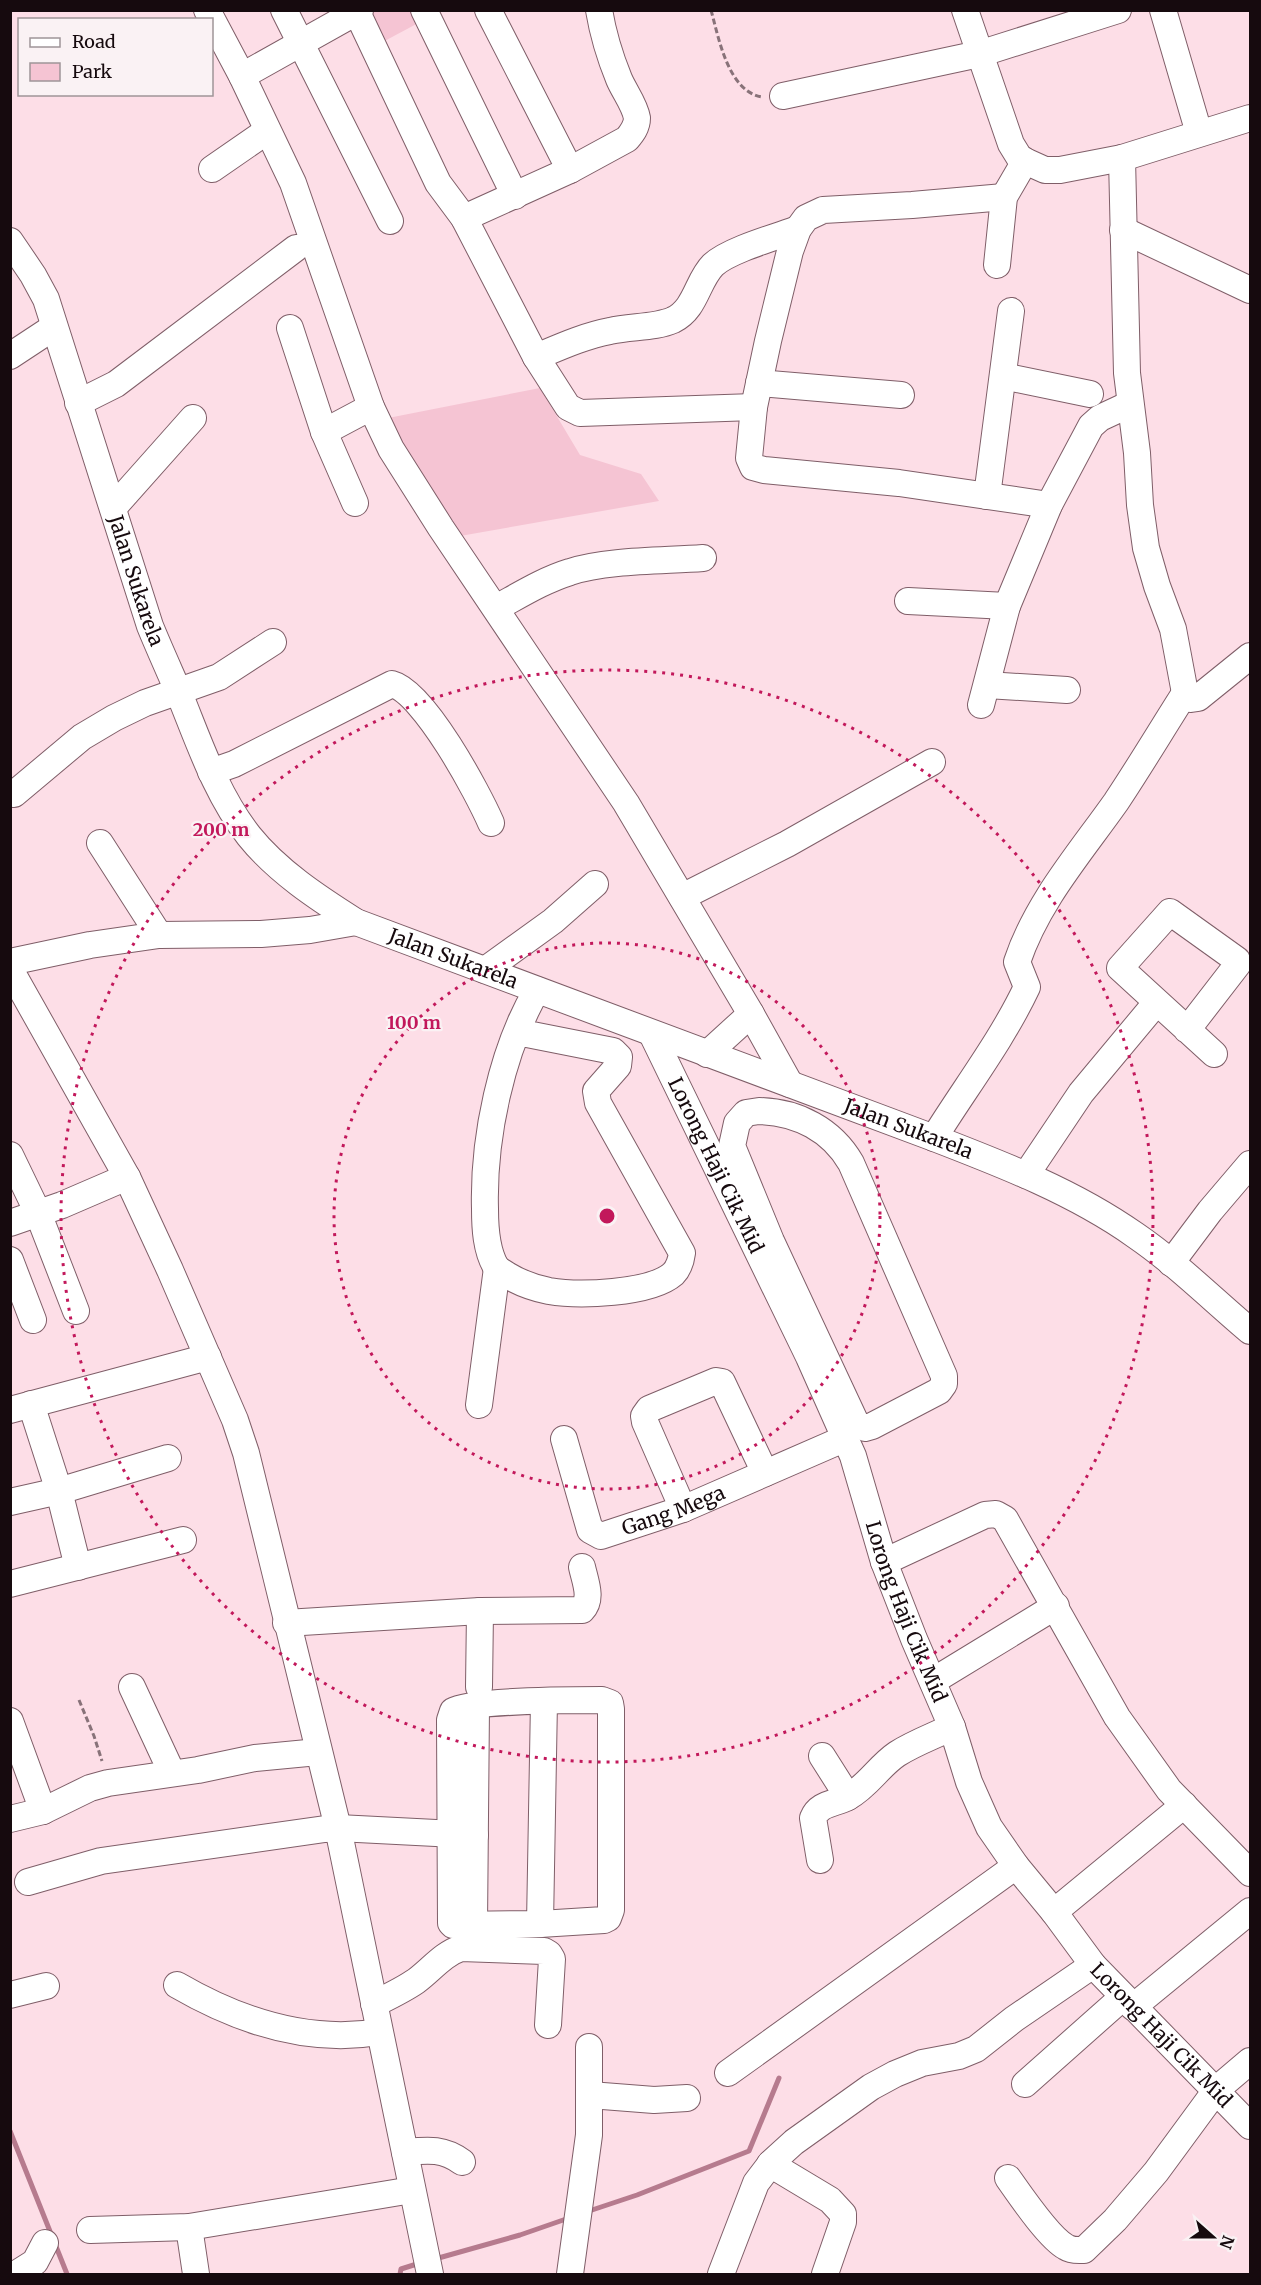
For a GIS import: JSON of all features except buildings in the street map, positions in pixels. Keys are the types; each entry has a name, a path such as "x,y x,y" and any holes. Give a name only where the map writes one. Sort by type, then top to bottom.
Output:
{"street":[{"path":"284,10 390,221"},
{"path":"424,10 515,196"},
{"path":"488,10 570,171"},
{"path":"464,218 570,171 627,139 635,128 635,113 613,62 599,10"},
{"path":"965,10 1011,144 1019,157 1045,170 1060,170 1122,158 1251,118"},
{"path":"783,96 979,54 1118,10"},
{"path":"1163,10 1199,133"},
{"path":"242,76 357,11 438,183 464,218 536,357 568,407 576,412 677,411 757,395 901,395"},
{"path":"216,40 242,76 293,183 371,407 391,449 441,528 626,802 790,1084"},
{"path":"212,169 267,131"},
{"path":"1122,158 1130,404 1146,548 1173,629 1185,693 1191,699 1198,698 1251,656"},
{"path":"997,265 1004,196 1025,161"},
{"path":"1004,196 912,205 823,210 806,218 798,229 768,341 757,395 749,458 750,463 758,470 899,483 1049,505"},
{"path":"536,357 611,330 675,319 688,308 706,274 718,261 798,229"},
{"path":"1123,230 1251,290"},
{"name":"Jalan Sukarela","path":"10,241 46,299 150,626 211,772 236,816 268,856 329,904 356,922 823,1096 1026,1175 1104,1215 1135,1235 1248,1324"},
{"path":"78,403 116,384 296,248"},
{"path":"987,496 1011,311"},
{"path":"10,356 54,327"},
{"path":"290,328 324,432 355,503"},
{"path":"1004,376 1090,394"},
{"path":"1067,690 984,695 1007,606 1049,505 1091,426 1100,418 1130,404"},
{"path":"324,432 371,407"},
{"path":"113,508 193,418"},
{"path":"496,608 555,577 572,571 600,566 702,558"},
{"path":"908,601 1007,606"},
{"path":"14,794 82,737 129,710 219,677 273,642"},
{"path":"211,772 234,764 392,684 401,688 433,722 482,801 491,823"},
{"path":"934,1138 1015,1013 1027,987 1017,962 1022,946 1061,876 1115,802 1185,693"},
{"path":"682,897 787,844 932,762"},
{"path":"100,843 159,936"},
{"path":"485,970 553,921 595,884"},
{"path":"1187,1030 1238,964 1237,960 1172,912 1120,967 1156,1003 1214,1054"},
{"path":"10,962 90,945 159,936 261,934 310,930 356,922"},
{"path":"10,969 127,1177 236,1420 338,1828 430,2274"},
{"path":"479,1405 497,1268 486,1234 484,1180 490,1130 501,1083 517,1032 537,990"},
{"path":"1026,1175 1081,1093 1156,1003"},
{"path":"706,1053 751,1014"},
{"path":"497,1268 520,1283 549,1291 616,1292 671,1276 677,1269 682,1253 598,1103 596,1091 618,1066 619,1057 613,1051 517,1032"},
{"name":"Lorong Haji Cik Mid","path":"652,1034 804,1346 846,1438 884,1562 952,1727 977,1800 989,1827 1016,1866 1093,1965 1251,2126"},
{"path":"812,1124 823,1096"},
{"path":"772,1112 812,1124 835,1141 851,1163 944,1376 944,1384 939,1391 868,1428 856,1423 824,1357 771,1241 732,1146 737,1123 746,1113 772,1112"},
{"path":"10,1155 38,1213 76,1311"},
{"path":"1171,1263 1210,1211 1251,1164"},
{"path":"10,1223 62,1205 127,1177"},
{"path":"10,1260 33,1320"},
{"path":"78,1567 59,1491 21,1407 208,1357"},
{"path":"683,1509 644,1418 646,1412 658,1405 716,1381 722,1382 765,1473"},
{"name":"Gang Mega","path":"564,1439 590,1530 596,1535 606,1536 683,1509 846,1438"},
{"path":"10,1502 59,1491 168,1458"},
{"path":"884,1562 986,1515 996,1514 1005,1519 1117,1717 1169,1790 1251,1873"},
{"path":"10,1584 183,1540"},
{"path":"286,1623 480,1611 582,1610 588,1598 582,1567"},
{"path":"933,1682 1056,1606"},
{"path":"477,1697 480,1611"},
{"path":"132,1687 172,1773"},
{"path":"477,1697 544,1701 602,1700 610,1703 611,1910 608,1918 540,1924 456,1926 451,1923 462,1834 451,1716 456,1709 477,1697"},
{"path":"540,1924 544,1701"},
{"path":"10,1721 43,1811"},
{"path":"820,1860 813,1818 815,1812 848,1797 867,1784 897,1754 952,1727"},
{"path":"12,1816 43,1811 90,1788 108,1783 255,1758 318,1752"},
{"path":"822,1756 848,1797"},
{"path":"1054,1912 1184,1805"},
{"path":"28,1882 101,1862 338,1828 462,1834"},
{"path":"728,2073 1016,1866"},
{"path":"1025,2085 1128,2002 1251,1911"},
{"path":"374,2004 415,1982 448,1954 461,1948 543,1951 552,1959 548,2025"},
{"path":"721,2274 756,2183 771,2163 794,2142 871,2087 895,2074 922,2063 959,2056 976,2049 1014,2019 1093,1965"},
{"path":"177,1985 231,2013 272,2025 336,2037 379,2032"},
{"path":"10,1995 46,1986"},
{"path":"570,2274 589,2135 590,2047"},
{"path":"1008,2178 1035,2215 1064,2246 1076,2251 1084,2250 1115,2220 1156,2172 1217,2089 1251,2061"},
{"path":"590,2095 654,2100 687,2098"},
{"path":"405,2152 444,2151 462,2162"},
{"path":"771,2163 830,2200 843,2214 843,2222 825,2274"},
{"path":"90,2230 189,2228 412,2190"},
{"path":"189,2228 196,2274"},
{"path":"16,2274 34,2262 45,2243"}],"path":[{"path":"711,10 730,70 737,83 752,95 771,98 783,96"},
{"path":"79,1700 94,1736 108,1783"}],"green space":[{"path":"373,11 417,11 422,21 379,44 364,15"},
{"path":"540,388 580,455 641,474 659,501 443,539 383,419"}],"waterway":[{"path":"586,2212 637,2195 749,2151 779,2078"},
{"path":"10,2131 67,2274"},
{"path":"435,2259 520,2235 569,2218"},
{"path":"400,2274 401,2269 420,2263"}]}
